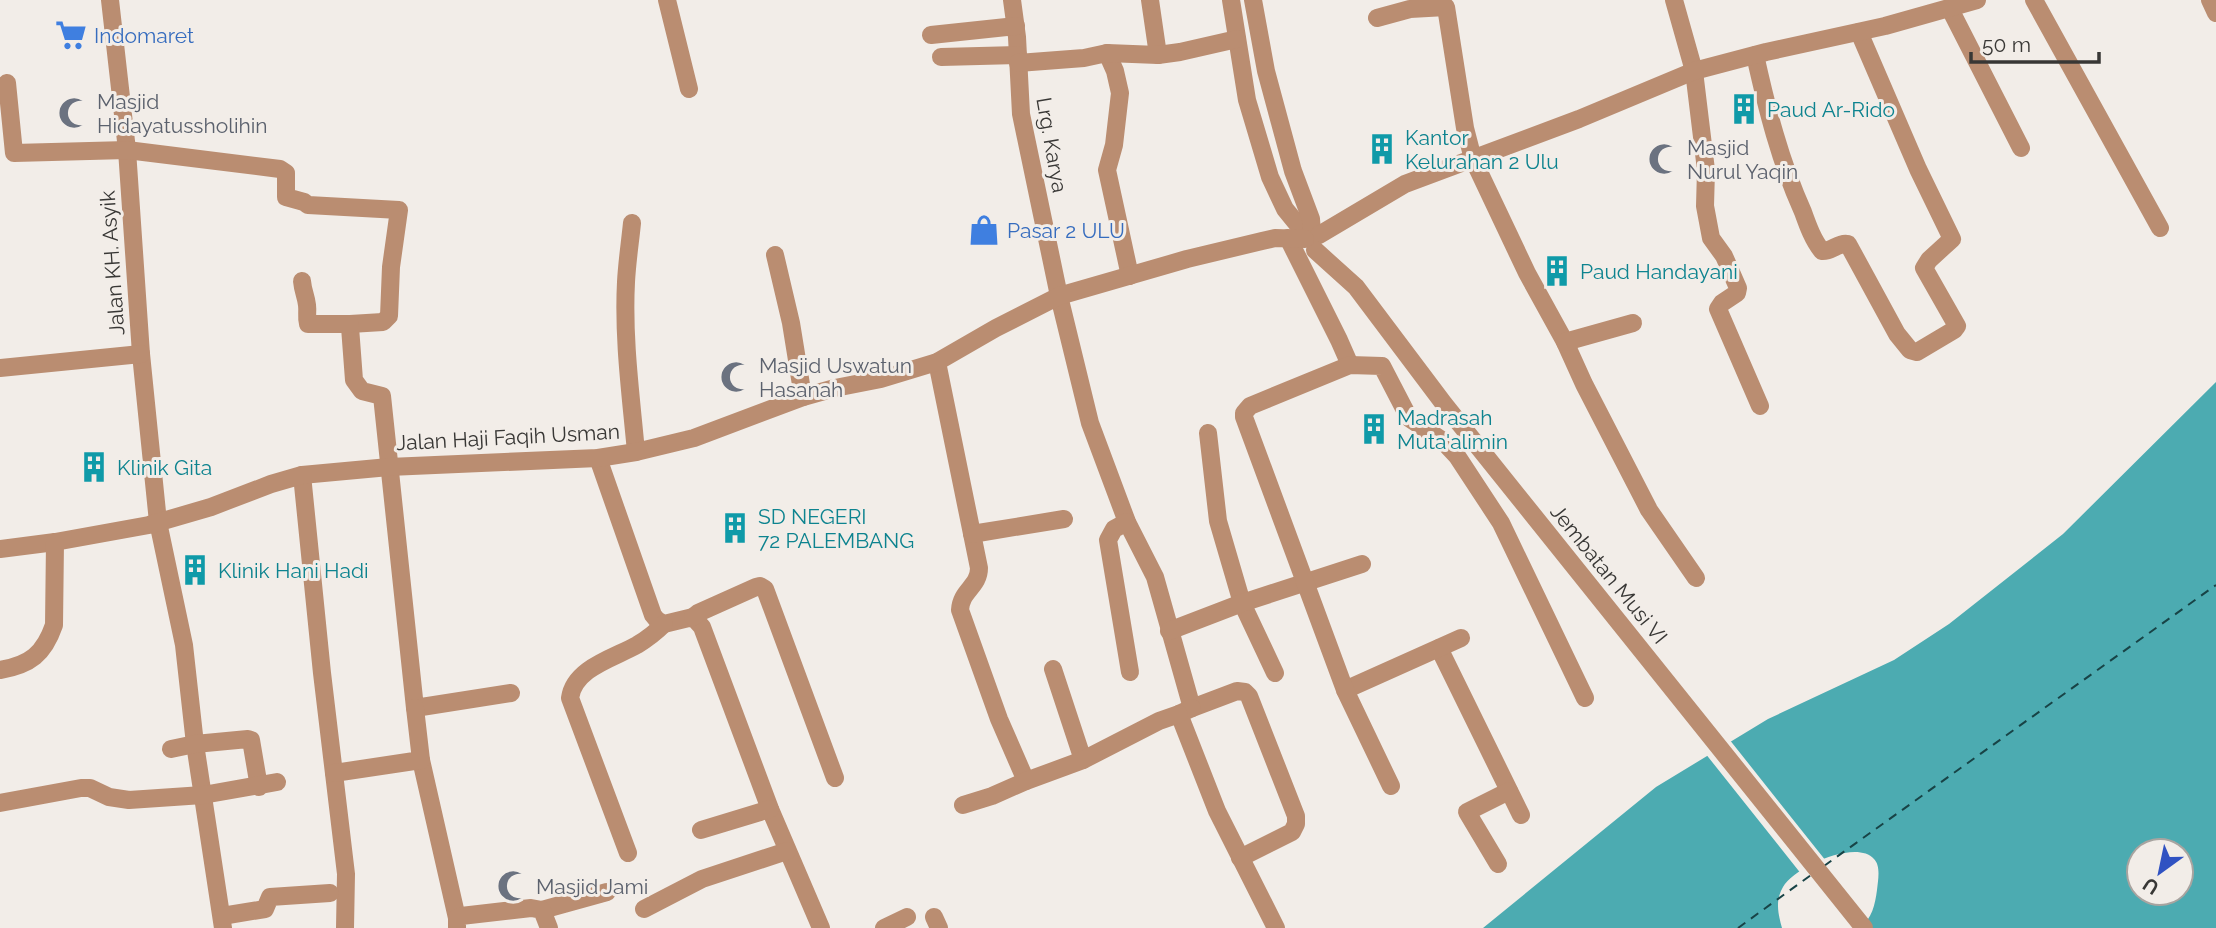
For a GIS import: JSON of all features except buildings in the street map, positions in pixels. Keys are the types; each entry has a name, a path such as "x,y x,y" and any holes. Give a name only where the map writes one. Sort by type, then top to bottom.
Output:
{"street":[{"name":"Jalan KH. Asyik","path":"110,0 127,150 141,354 158,522 184,645 195,744 222,922"},
{"path":"667,0 689,89"},
{"name":"Lrg. Karya","path":"1012,0 1021,114 1059,296 1090,423 1127,522 1155,577 1185,711 1217,811 1276,928"},
{"path":"1150,0 1158,55"},
{"path":"1231,0 1247,100 1269,177 1285,209 1308,239 1339,340 1350,365"},
{"path":"1253,0 1266,71 1293,170 1311,219 1308,239"},
{"path":"1674,0 1694,71 1706,170 1705,206 1711,238 1724,256 1738,288 1737,293 1718,309 1760,406"},
{"path":"2034,0 2160,229"},
{"path":"2210,0 2216,13"},
{"name":"Jalan Haji Faqih Usman","path":"0,549 55,542 158,522 300,476 388,467 598,458 694,438 803,397 881,379 937,362 1059,296 1180,261 1262,241 1308,239 1405,184 1601,110 1694,71 1975,1"},
{"path":"1377,18 1410,9 1449,4 1465,128 1473,159 1527,273 1565,342 1649,510 1696,578"},
{"path":"1950,9 2021,148"},
{"path":"932,35 1016,26"},
{"path":"1755,55 1777,147 1788,180 1814,238 1822,251 1848,244 1897,334 1907,348 1917,352 1957,326 1924,268 1951,237 1918,169 1859,32"},
{"path":"941,57 1018,59 1084,58 1107,53 1158,55 1237,39"},
{"path":"1107,53 1120,93 1114,145 1107,170 1130,276"},
{"path":"7,83 7,154 127,150 283,169 286,173 286,197 308,205 399,210 387,320 350,324 308,324 305,320 307,301 302,281"},
{"path":"632,223 626,305 636,452"},
{"name":"Jembatan Musi VI","path":"1308,239 1356,287 1444,404 1864,928"},
{"path":"775,255 791,323 803,397"},
{"path":"1565,342 1633,323"},
{"path":"350,324 354,380 362,391 382,396 421,760 457,923 531,908 542,910 607,892"},
{"path":"0,368 141,354"},
{"path":"937,362 979,575 977,582 962,597 960,610 999,719 1026,780"},
{"path":"1391,786 1345,691 1303,583 1244,413 1250,406 1350,365 1382,366 1409,418 1443,441 1457,456 1501,523 1585,698"},
{"path":"1208,433 1218,521 1242,603 1275,673"},
{"path":"598,458 653,615 664,624"},
{"path":"300,476 346,874 345,928"},
{"path":"972,534 1064,520"},
{"path":"1127,522 1114,529 1108,540 1130,672"},
{"path":"0,670 29,662 40,653 50,638 54,625 55,542"},
{"path":"1169,631 1242,603 1362,564"},
{"path":"628,853 570,698 571,689 576,680 586,673 641,643 664,624 693,617 756,587 765,589 835,778"},
{"path":"693,617 702,628 769,809 821,928"},
{"path":"1345,691 1461,638"},
{"path":"1439,648 1521,815"},
{"path":"1053,669 1083,760"},
{"path":"963,805 1083,760 1159,721 1237,691 1245,692 1294,809 1296,824 1292,832 1240,858"},
{"path":"415,708 510,694"},
{"path":"171,749 248,738 251,740 259,787"},
{"path":"334,774 421,760"},
{"path":"0,803 81,788 90,788 109,797 129,800 203,795 277,782"},
{"path":"1498,864 1467,812 1509,791"},
{"path":"701,830 769,809"},
{"path":"644,909 702,879 787,850"},
{"path":"222,922 265,909 270,897 330,893"},
{"path":"542,910 549,928"},
{"path":"884,928 907,917"}],"water":[{"path":"2216,382 2216,928 1860,928 1874,906 1878,869 1874,859 1854,852 1826,858 1790,879 1780,892 1778,902 1782,928 1483,928 1656,787 1768,719 1894,660 1949,624 2063,534"}],"pier":[{"path":"1729,739 1826,861 1820,862 1802,875 1705,753"}],"ferry route":[{"path":"1824,866 2216,585"},
{"path":"1738,928 1811,875"}],"place":[{"name":"Indomaret","path":"71,35"},
{"name":"Paud Ar-Rido","path":"1744,109"},
{"name":"Masjid Hidayatussholihin","path":"74,113"},
{"name":"Kantor Kelurahan 2 Ulu","path":"1382,149"},
{"name":"Masjid Nurul Yaqin","path":"1664,159"},
{"name":"Pasar 2 ULU","path":"984,230"},
{"name":"Paud Handayani","path":"1557,271"},
{"name":"Masjid Uswatun Hasanah","path":"736,377"},
{"name":"Madrasah Muta'alimin","path":"1374,429"},
{"name":"Klinik Gita","path":"94,467"},
{"name":"SD NEGERI 72 PALEMBANG","path":"735,528"},
{"name":"Klinik Hani Hadi","path":"195,570"},
{"name":"Masjid Jami","path":"513,886"}]}
